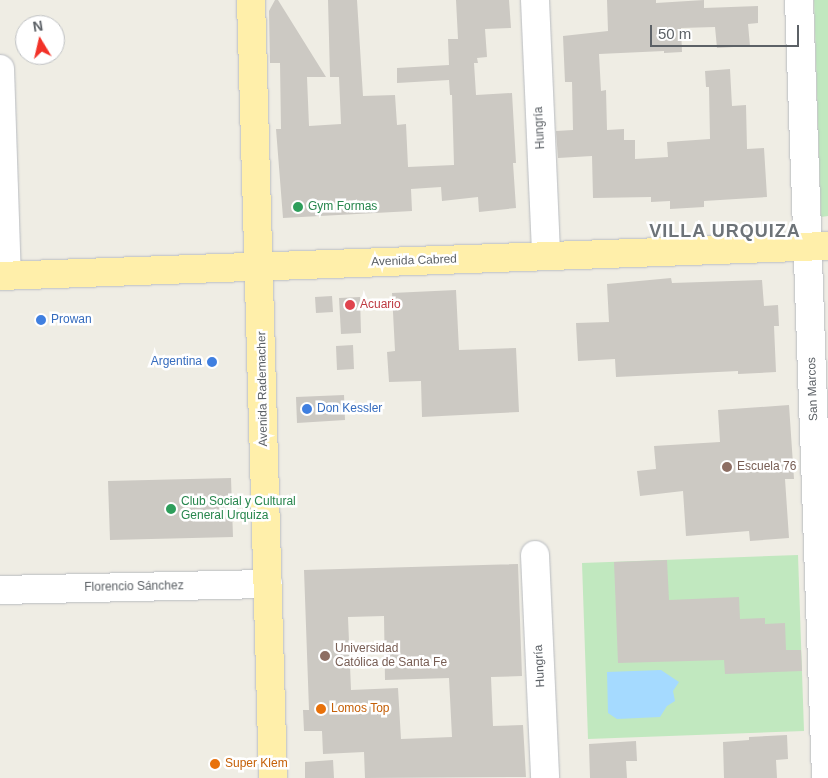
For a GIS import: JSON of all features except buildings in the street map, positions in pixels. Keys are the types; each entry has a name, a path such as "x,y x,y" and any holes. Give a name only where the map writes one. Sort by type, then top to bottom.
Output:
{"main road":[{"name":"Avenida Rademacher","path":"251,0 273,778"},
{"name":"Avenida Cabred","path":"4,276 818,246"}],"street":[{"name":"Hungría","path":"535,0 546,256"},
{"name":"San Marcos","path":"799,0 818,246 826,778"},
{"path":"0,70 4,276"},
{"name":"Hungría","path":"535,555 545,778"},
{"name":"Florencio Sánchez","path":"0,590 268,584"}],"green space":[{"path":"814,0 828,0 828,216 821,217"},
{"path":"798,555 804,731 588,739 582,563"}],"water":[{"path":"661,670 679,682 673,691 675,701 667,706 660,717 617,719 608,713 607,672"}],"place":[{"name":"Gym Formas","path":"298,207"},
{"name":"Acuario","path":"350,305"},
{"name":"Prowan","path":"41,320"},
{"name":"Argentina","path":"212,362"},
{"name":"Don Kessler","path":"307,409"},
{"name":"Escuela 76","path":"727,467"},
{"name":"Club Social y Cultural General Urquiza","path":"171,509"},
{"name":"Universidad Católica de Santa Fe","path":"325,656"},
{"name":"Lomos Top","path":"321,709"},
{"name":"Super Klem","path":"215,764"}],"district":[{"name":"VILLA URQUIZA","path":"725,231"}]}
